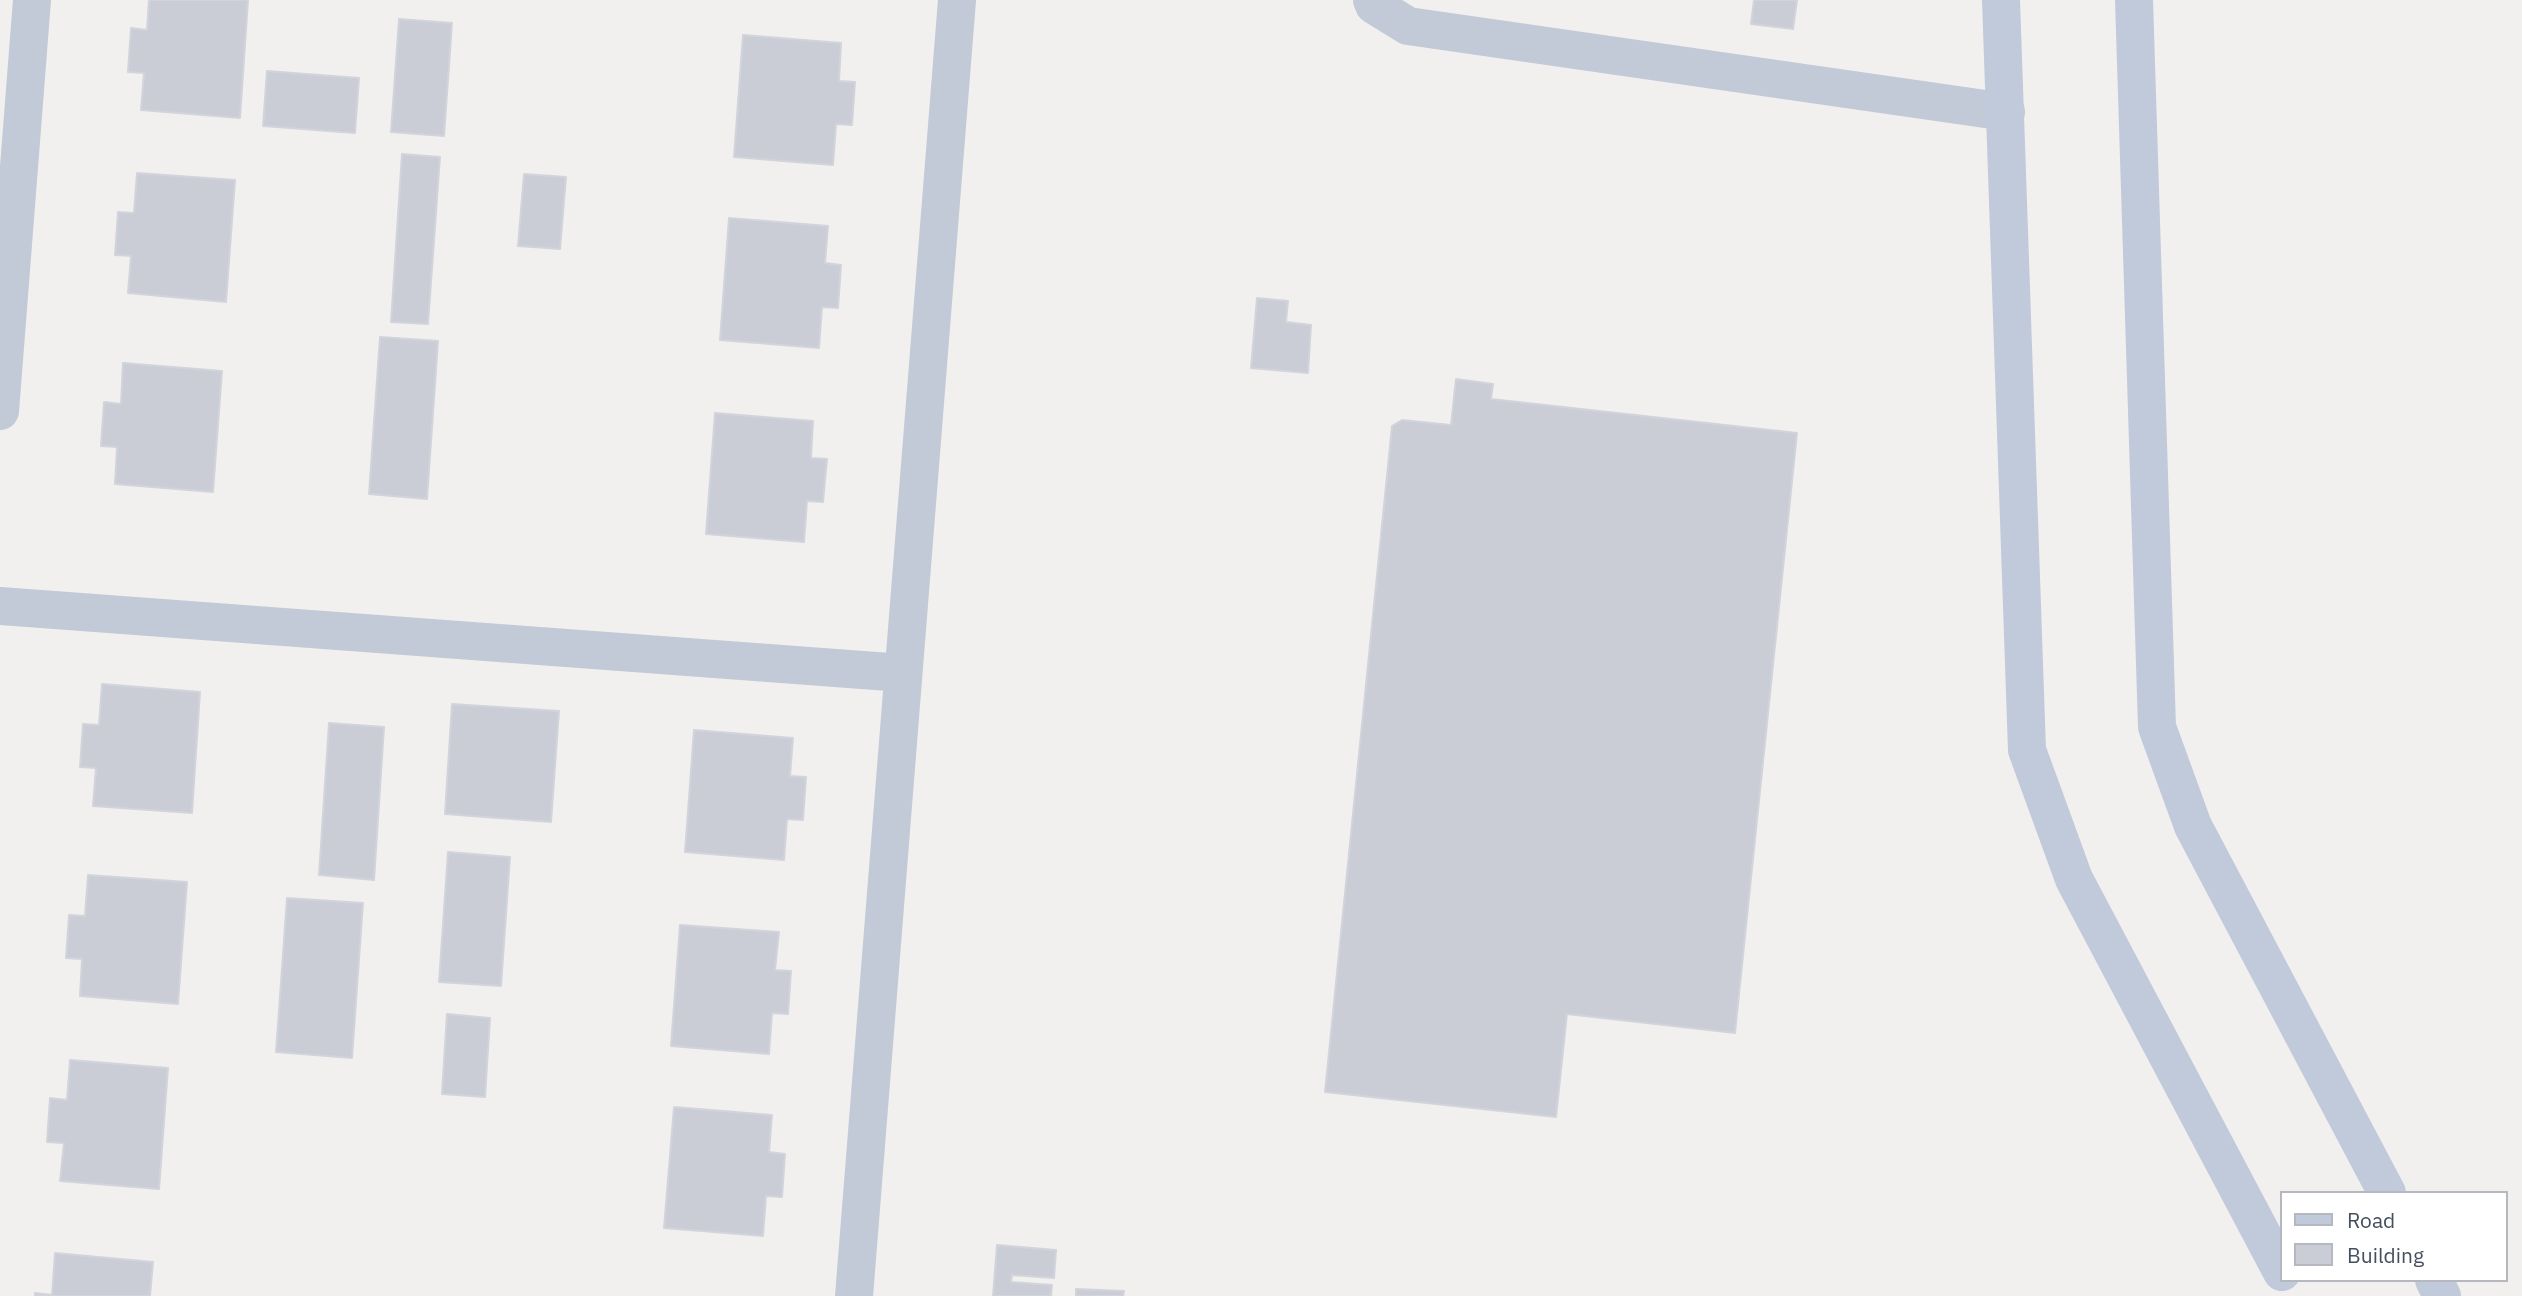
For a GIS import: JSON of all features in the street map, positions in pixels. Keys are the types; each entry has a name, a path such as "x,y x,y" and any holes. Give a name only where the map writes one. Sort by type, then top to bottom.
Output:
{"street":[{"path":"0,411 32,0"},
{"path":"854,1296 957,0"},
{"path":"1372,0 1374,5 1408,26 2006,112"},
{"path":"2001,0 2027,750 2074,879 2280,1268"},
{"path":"2134,0 2157,727 2193,827 2386,1191"},
{"path":"0,606 904,673"}],"building":[{"path":"149,0 248,0 240,118 141,110 144,73 128,72 131,28 147,30"},
{"path":"1754,0 1797,0 1793,29 1751,24"},
{"path":"399,19 452,23 444,136 391,132"},
{"path":"743,35 841,43 839,81 855,82 852,125 836,124 833,165 734,157"},
{"path":"267,71 359,78 355,133 263,126"},
{"path":"402,154 440,157 428,324 391,322"},
{"path":"137,173 235,180 226,302 128,293 131,256 115,255 118,212 134,213"},
{"path":"524,174 566,177 560,249 518,246"},
{"path":"729,218 828,226 825,263 841,265 838,308 822,307 819,348 720,340"},
{"path":"1257,298 1288,301 1286,322 1311,325 1308,373 1251,368"},
{"path":"380,337 438,341 427,499 369,494"},
{"path":"123,363 222,371 213,492 115,484 117,447 101,446 104,402 121,404"},
{"path":"1456,379 1493,384 1491,399 1797,433 1735,1033 1567,1014 1556,1117 1325,1092 1392,426 1402,420 1451,425"},
{"path":"715,413 813,421 811,458 827,459 823,502 807,501 804,542 706,534"},
{"path":"102,684 200,692 192,813 93,806 96,768 80,767 83,724 99,725"},
{"path":"452,704 559,711 551,822 445,814"},
{"path":"329,723 384,727 374,880 319,875"},
{"path":"694,730 793,738 790,776 806,777 803,820 787,819 784,860 685,852"},
{"path":"448,852 510,857 501,986 439,982"},
{"path":"88,875 187,882 178,1004 80,996 82,959 66,958 69,915 85,916"},
{"path":"287,898 363,903 352,1058 276,1052"},
{"path":"680,925 779,932 775,970 791,971 788,1014 772,1013 769,1054 671,1046"},
{"path":"447,1014 490,1018 485,1097 442,1094"},
{"path":"70,1060 168,1068 159,1189 60,1181 64,1143 47,1142 50,1098 67,1100"},
{"path":"674,1107 772,1115 769,1152 785,1154 782,1197 766,1196 763,1236 664,1228"},
{"path":"997,1245 1056,1250 1054,1278 1012,1275 1011,1282 1052,1285 1051,1296 993,1296"},
{"path":"55,1253 153,1262 150,1296 35,1296 35,1293 52,1295"},
{"path":"1076,1289 1124,1291 1123,1296 1076,1296"}]}
